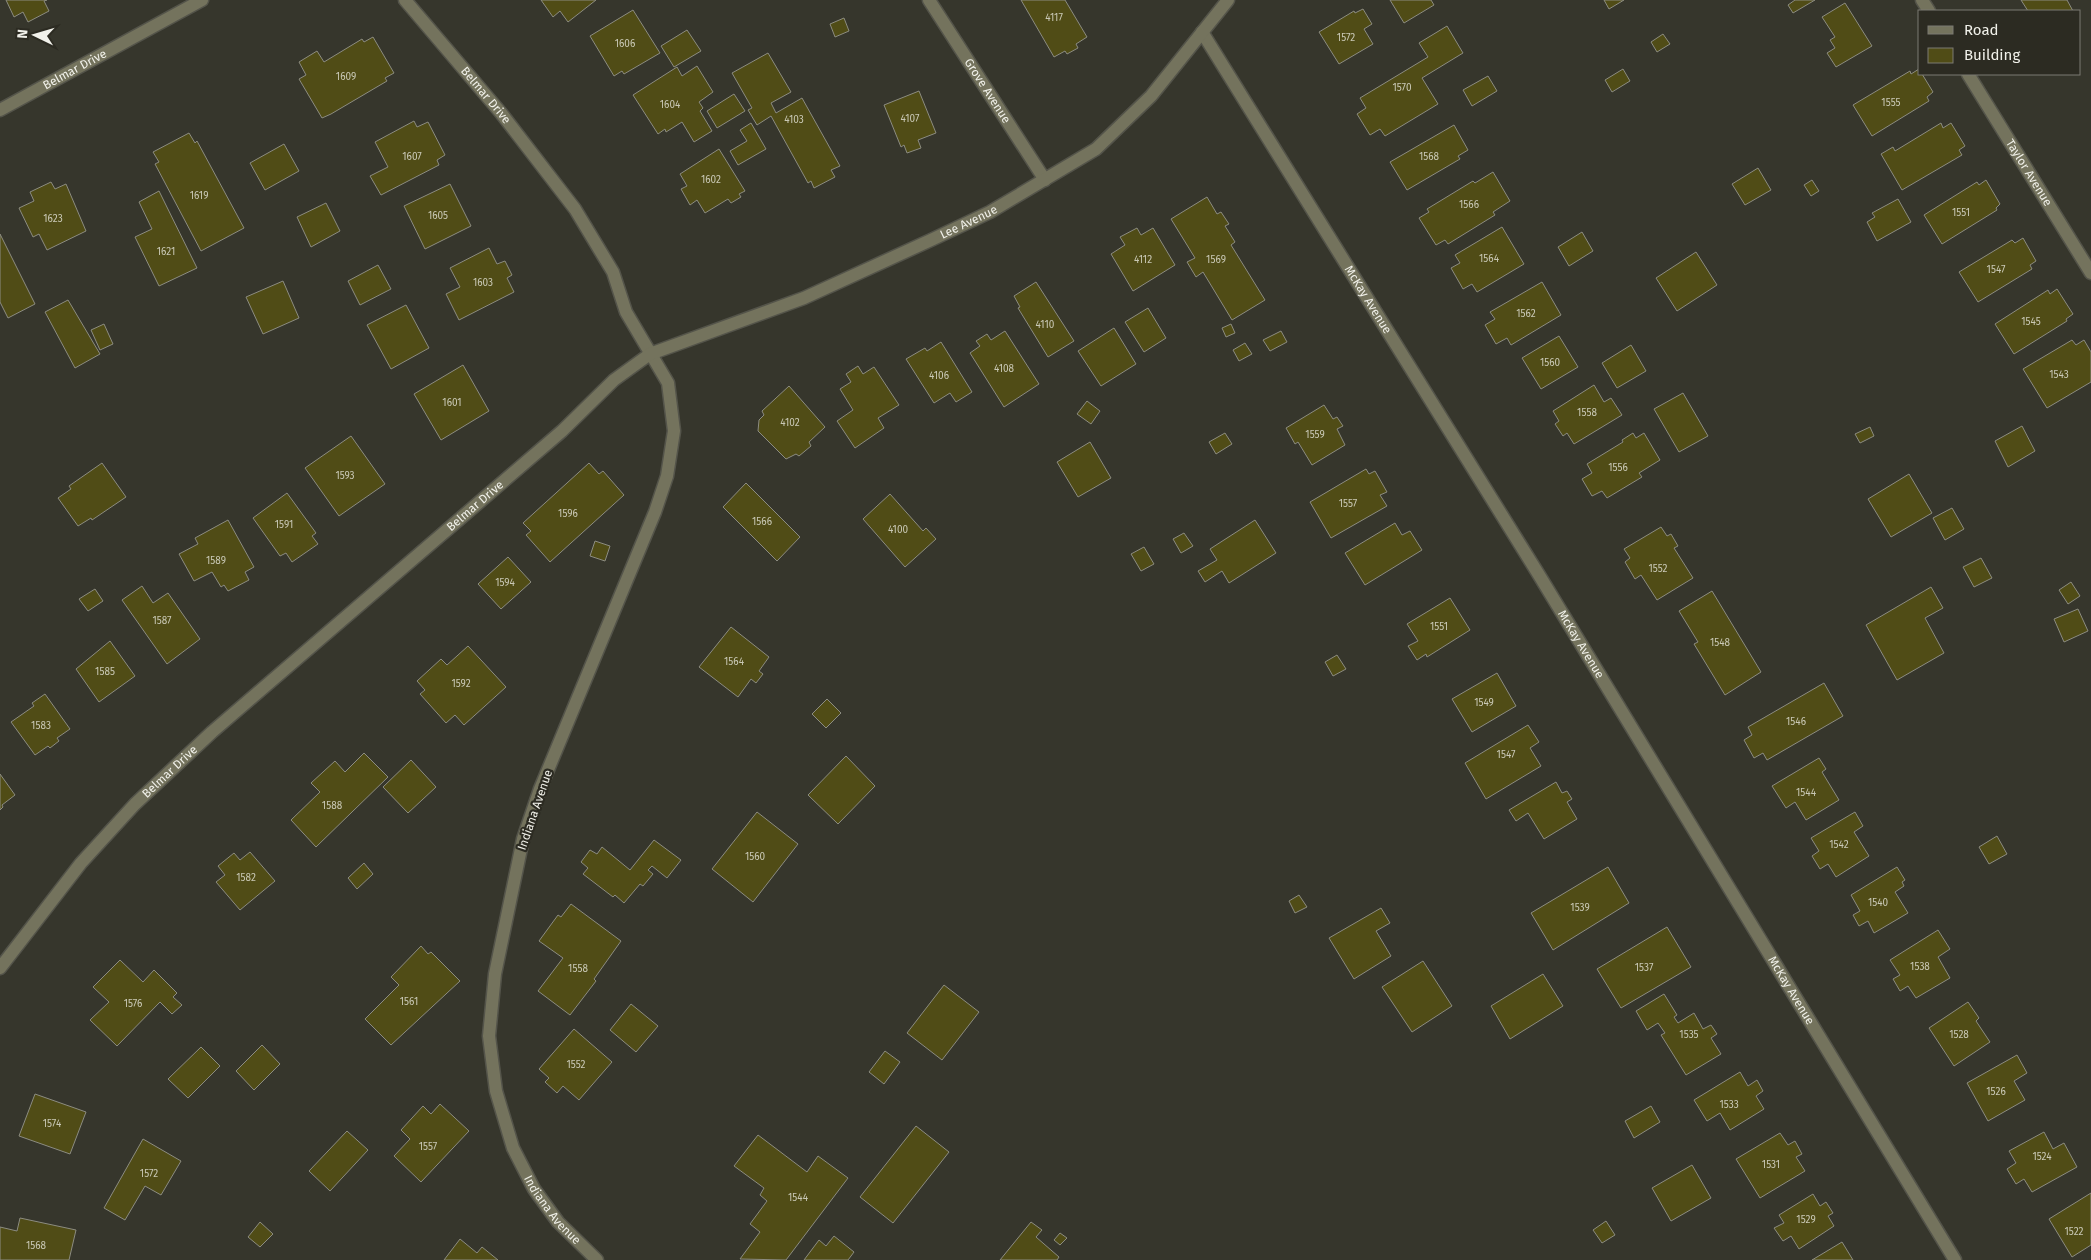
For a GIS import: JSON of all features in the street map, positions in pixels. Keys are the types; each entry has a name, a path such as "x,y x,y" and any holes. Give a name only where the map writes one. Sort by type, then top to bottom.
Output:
{"street":[{"name":"Belmar Drive","path":"0,110 202,0"},
{"name":"Belmar Drive","path":"0,968 81,863 142,797 212,732 562,431 614,380 650,354 626,312 613,272 576,209 501,113 405,0"},
{"name":"Grove Avenue","path":"929,0 1046,180"},
{"name":"Lee Avenue","path":"650,354 804,298 990,212 1046,180 1096,149 1151,96 1228,0"},
{"name":"McKay Avenue","path":"1202,32 1539,575 1955,1260"},
{"name":"Taylor Avenue","path":"1969,75 2090,270"},
{"name":"Indiana Avenue","path":"597,1260 558,1222 534,1189 513,1148 496,1091 489,1036 495,974 522,839 540,789 655,512 667,476 674,431 668,383 650,354"}],"building":[{"path":"6,0 47,0 44,1 49,11 28,22 23,12 14,17"},
{"path":"541,0 596,0 568,22 560,11 553,17"},
{"path":"1021,0 1065,0 1087,37 1076,44 1078,48 1067,54 1065,51 1054,57"},
{"path":"1390,0 1431,0 1434,5 1404,23"},
{"path":"1604,0 1624,0 1609,9"},
{"path":"1795,0 1815,0 1793,13 1788,5"},
{"path":"2021,0 2067,0 2072,10 2027,10"},
{"path":"1845,3 1872,46 1836,67 1827,53 1835,48 1830,40 1835,37 1822,17"},
{"path":"1363,9 1372,24 1364,29 1373,44 1339,64 1319,32 1354,11 1355,13"},
{"path":"633,10 660,53 624,74 622,71 614,76 590,36"},
{"path":"844,18 849,31 835,37 830,24"},
{"path":"1447,26 1463,53 1422,78 1438,104 1385,136 1380,129 1370,135 1357,114 1366,108 1360,98 1428,57 1419,43"},
{"path":"687,30 701,51 674,67 661,46"},
{"path":"1663,34 1670,44 1657,52 1651,42"},
{"path":"373,37 394,73 385,78 387,81 322,118 299,79 306,75 299,62 317,51 324,62 362,39 364,42"},
{"path":"768,53 791,92 771,103 776,113 802,98 840,166 831,170 835,177 814,188 811,181 808,183 771,116 757,125 748,110 752,108 732,73"},
{"path":"697,66 713,92 699,102 703,108 700,111 712,131 694,142 682,122 666,132 665,129 658,134 633,95 677,67 682,76"},
{"path":"1623,69 1630,81 1612,92 1605,80"},
{"path":"1918,70 1918,75 1923,75 1933,92 1927,97 1929,101 1872,136 1853,105 1910,71 1911,74"},
{"path":"1488,76 1497,91 1472,106 1463,90"},
{"path":"919,91 936,133 918,140 921,148 907,153 904,145 901,147 884,105"},
{"path":"734,94 745,111 717,128 707,111"},
{"path":"414,121 417,127 428,122 445,155 437,160 439,165 381,195 370,176 388,167 375,142"},
{"path":"751,123 766,149 738,165 730,151 747,141 740,130"},
{"path":"1941,123 1943,128 1951,123 1965,146 1959,150 1962,155 1902,190 1881,154 1893,147 1895,151"},
{"path":"1454,125 1468,150 1458,156 1460,159 1407,190 1390,162"},
{"path":"189,133 195,143 197,141 244,228 201,251 155,164 159,162 153,152"},
{"path":"284,144 299,171 265,190 250,163"},
{"path":"719,149 745,191 739,194 741,197 731,203 728,199 705,213 697,200 690,205 681,189 687,186 680,174"},
{"path":"1758,168 1771,190 1745,205 1732,184"},
{"path":"1493,172 1510,201 1493,212 1495,215 1448,244 1445,240 1436,245 1419,218 1429,212 1427,209 1473,181 1475,183"},
{"path":"1812,180 1819,191 1811,196 1804,185"},
{"path":"1986,180 2000,204 1996,208 1997,210 1942,244 1924,215 1977,182 1979,185"},
{"path":"51,182 55,189 66,184 86,231 47,250 39,234 33,237 19,208 34,201 30,192"},
{"path":"450,184 471,226 425,249 404,206"},
{"path":"159,191 197,268 159,286 135,237 152,229 139,202"},
{"path":"1207,197 1217,214 1221,212 1229,224 1225,226 1235,242 1231,245 1265,300 1232,320 1203,272 1196,277 1187,262 1195,258 1171,219"},
{"path":"1898,199 1911,222 1877,241 1867,222 1875,217 1872,213"},
{"path":"326,203 340,231 311,247 297,217"},
{"path":"1502,227 1524,264 1477,292 1472,284 1463,289 1451,268 1460,263 1455,255"},
{"path":"1137,228 1141,235 1153,228 1175,265 1133,291 1111,254 1125,245 1120,237"},
{"path":"1582,232 1593,251 1569,266 1558,247"},
{"path":"0,234 35,304 8,318 0,302"},
{"path":"2023,238 2036,261 2030,265 2032,269 1978,302 1959,272 2012,240 2015,243"},
{"path":"489,248 497,264 505,261 512,275 507,278 514,292 459,320 446,294 460,287 450,268"},
{"path":"1696,252 1717,285 1677,311 1656,278"},
{"path":"378,265 391,289 360,305 348,281"},
{"path":"283,281 299,318 263,334 246,297"},
{"path":"1036,282 1074,341 1048,357 1018,308 1020,307 1014,296"},
{"path":"1542,282 1561,315 1511,345 1507,338 1496,344 1485,325 1495,319 1490,312"},
{"path":"2057,289 2073,314 2066,319 2067,321 2014,354 1995,324 2048,290 2050,294"},
{"path":"68,300 100,354 75,368 45,312"},
{"path":"406,305 429,348 391,369 367,325"},
{"path":"1148,308 1166,338 1144,352 1125,322"},
{"path":"104,324 113,344 100,350 91,330"},
{"path":"1231,324 1235,333 1226,337 1222,328"},
{"path":"1114,328 1136,364 1101,386 1078,351"},
{"path":"1005,331 1039,384 1004,407 970,353 980,346 976,341 987,334 991,340"},
{"path":"1281,331 1287,342 1270,351 1263,340"},
{"path":"1559,336 1578,367 1541,389 1522,358"},
{"path":"2072,340 2076,345 2084,340 2091,352 2091,382 2047,408 2023,369"},
{"path":"941,342 972,392 956,402 950,393 934,403 906,359 925,348 927,351"},
{"path":"1245,343 1252,354 1239,361 1233,350"},
{"path":"1631,345 1646,371 1617,388 1602,363"},
{"path":"463,365 489,411 441,440 414,394"},
{"path":"858,366 863,374 874,367 899,405 878,418 884,428 855,448 837,421 853,410 840,389 851,382 846,374"},
{"path":"1594,385 1604,402 1611,398 1622,415 1574,444 1567,433 1563,436 1555,424 1559,421 1553,411"},
{"path":"789,386 825,427 809,442 811,446 799,456 796,454 786,459 758,431 759,420 764,415 762,411"},
{"path":"1683,393 1708,436 1679,452 1654,409"},
{"path":"1087,401 1100,411 1091,424 1077,414"},
{"path":"1324,405 1333,419 1337,417 1343,426 1337,429 1345,445 1312,465 1298,442 1295,444 1286,428"},
{"path":"2022,426 2035,451 2008,467 1995,441"},
{"path":"1870,427 1874,436 1860,443 1855,434"},
{"path":"1225,433 1232,444 1216,454 1209,442"},
{"path":"1633,433 1636,438 1644,433 1660,460 1639,473 1642,477 1607,498 1602,491 1592,496 1582,479 1592,473 1587,464 1623,442 1622,440"},
{"path":"351,436 385,484 339,516 305,468"},
{"path":"1090,442 1111,478 1078,497 1057,462"},
{"path":"102,463 126,497 92,520 91,518 78,526 58,498 71,489 69,486"},
{"path":"589,463 599,474 603,471 624,495 550,562 526,535 531,531 523,523"},
{"path":"1366,469 1369,474 1375,471 1387,492 1380,495 1387,506 1331,538 1310,502"},
{"path":"1909,474 1932,513 1891,537 1868,499"},
{"path":"746,483 800,537 777,561 723,507"},
{"path":"287,493 316,533 312,536 318,544 292,562 286,553 280,556 253,518"},
{"path":"890,494 923,531 926,528 936,539 905,567 863,519"},
{"path":"1952,508 1964,529 1945,540 1933,518"},
{"path":"228,520 254,567 245,572 249,580 228,591 224,585 221,587 212,572 194,581 179,554 198,544 195,538"},
{"path":"1255,520 1276,553 1229,583 1222,571 1205,582 1198,571 1217,560 1210,549"},
{"path":"1395,523 1402,535 1410,531 1422,550 1365,585 1345,553"},
{"path":"1661,527 1667,536 1671,534 1678,546 1674,548 1693,578 1657,600 1641,575 1635,579 1625,562 1630,558 1624,549"},
{"path":"1184,533 1193,546 1181,553 1173,539"},
{"path":"595,541 610,546 605,561 590,556"},
{"path":"1144,547 1154,564 1141,571 1131,554"},
{"path":"508,557 531,582 501,609 478,584"},
{"path":"1981,558 1992,578 1974,587 1963,567"},
{"path":"2071,582 2080,596 2068,604 2059,590"},
{"path":"142,586 153,603 168,593 200,639 167,664 122,600"},
{"path":"1931,587 1943,608 1925,618 1944,653 1897,680 1866,625"},
{"path":"95,589 103,601 88,611 79,599"},
{"path":"1712,591 1761,672 1725,695 1694,644 1698,642 1679,611"},
{"path":"1450,598 1470,630 1427,657 1426,654 1417,660 1408,646 1418,641 1407,624"},
{"path":"2078,609 2088,631 2064,642 2054,619"},
{"path":"731,627 769,657 759,671 763,674 756,683 751,679 738,697 699,667"},
{"path":"110,641 135,676 99,702 76,669"},
{"path":"468,646 506,687 464,725 455,715 446,723 420,694 425,690 417,681 441,659 447,665"},
{"path":"1337,655 1346,669 1333,676 1325,662"},
{"path":"1497,673 1516,706 1472,732 1452,699"},
{"path":"1824,683 1843,716 1767,760 1763,753 1754,758 1744,740 1752,735 1748,727"},
{"path":"45,694 70,729 57,738 59,741 50,748 48,746 35,755 11,722 34,706 32,703"},
{"path":"827,699 841,713 826,728 812,714"},
{"path":"1528,725 1539,742 1530,748 1541,766 1486,799 1465,763"},
{"path":"364,753 388,777 316,847 291,820 320,792 311,783 335,761 345,772"},
{"path":"846,756 875,786 838,824 808,795"},
{"path":"1819,758 1826,769 1822,772 1839,800 1806,820 1795,802 1786,808 1772,786"},
{"path":"411,760 436,787 408,813 383,787"},
{"path":"0,774 15,795 2,805 3,807 0,810"},
{"path":"1556,782 1562,793 1567,791 1572,799 1567,802 1577,819 1544,839 1528,813 1516,821 1509,810"},
{"path":"757,812 798,844 753,902 712,869"},
{"path":"1855,812 1863,826 1854,832 1869,856 1836,877 1828,864 1820,869 1812,856 1819,851 1811,838"},
{"path":"1997,836 2007,854 1989,864 1979,847"},
{"path":"654,840 681,860 667,878 652,866 648,870 653,874 643,886 640,884 624,903 583,874 588,868 581,862 590,850 597,854 602,847 630,870"},
{"path":"250,852 275,881 240,910 216,882 225,875 218,866 234,853 240,860"},
{"path":"364,863 373,874 357,889 348,878"},
{"path":"1608,867 1629,903 1553,950 1531,913"},
{"path":"1897,867 1905,880 1902,882 1904,886 1895,892 1908,913 1874,933 1868,921 1859,926 1853,915 1860,911 1851,895"},
{"path":"1299,895 1307,907 1295,913 1289,901"},
{"path":"571,904 621,941 594,979 596,981 570,1015 538,991 563,958 539,941 558,915 561,917"},
{"path":"1381,908 1390,923 1376,931 1391,956 1354,979 1329,938"},
{"path":"1667,927 1691,967 1621,1008 1597,969"},
{"path":"1938,930 1950,949 1938,957 1950,978 1916,998 1908,986 1900,991 1893,979 1900,975 1890,960"},
{"path":"421,946 428,954 431,952 460,981 391,1045 365,1019 399,985 391,977"},
{"path":"120,960 143,982 154,970 177,993 173,997 182,1005 172,1014 160,1002 117,1046 90,1020 109,1002 93,987"},
{"path":"1423,961 1452,1006 1412,1032 1382,987"},
{"path":"1543,974 1563,1006 1510,1039 1491,1006"},
{"path":"944,985 979,1012 942,1060 907,1033"},
{"path":"1664,994 1677,1015 1674,1017 1678,1023 1694,1013 1703,1029 1711,1025 1717,1034 1711,1038 1721,1054 1686,1075 1661,1035 1665,1033 1658,1023 1647,1030 1636,1011"},
{"path":"1968,1002 1979,1018 1976,1021 1990,1042 1954,1066 1929,1028"},
{"path":"631,1004 658,1026 636,1052 610,1030"},
{"path":"574,1029 612,1062 579,1100 563,1086 557,1093 545,1082 549,1078 539,1069"},
{"path":"262,1045 280,1064 254,1090 236,1071"},
{"path":"201,1047 220,1066 188,1098 168,1079"},
{"path":"885,1051 900,1062 884,1084 869,1072"},
{"path":"2017,1055 2027,1073 2014,1081 2025,1100 1988,1121 1967,1083"},
{"path":"1740,1072 1748,1086 1757,1080 1763,1091 1756,1096 1764,1109 1730,1130 1720,1113 1707,1121 1694,1100"},
{"path":"35,1094 86,1112 70,1154 19,1136"},
{"path":"440,1104 469,1131 421,1182 394,1156 410,1139 401,1130 423,1106 431,1114"},
{"path":"1651,1106 1660,1122 1634,1138 1625,1121"},
{"path":"916,1126 949,1152 893,1223 860,1197"},
{"path":"347,1131 368,1150 330,1191 309,1171"},
{"path":"2044,1132 2053,1149 2064,1143 2077,1167 2032,1192 2024,1179 2016,1184 2007,1169 2016,1163 2009,1151"},
{"path":"1780,1133 1788,1145 1795,1141 1802,1154 1796,1157 1805,1171 1760,1198 1736,1159"},
{"path":"758,1135 807,1172 818,1156 848,1178 786,1260 740,1259 760,1232 750,1224 767,1201 760,1195 764,1188 734,1166"},
{"path":"143,1139 181,1161 161,1195 145,1186 125,1220 104,1208"},
{"path":"1692,1165 1711,1198 1671,1221 1652,1188"},
{"path":"2091,1193 2091,1245 2072,1257 2049,1219"},
{"path":"1813,1194 1820,1206 1826,1202 1833,1213 1828,1216 1834,1226 1799,1249 1791,1236 1783,1241 1774,1228 1784,1223 1779,1215"},
{"path":"20,1218 76,1230 69,1260 0,1260 0,1227 17,1231"},
{"path":"1606,1221 1615,1235 1602,1243 1593,1230"},
{"path":"260,1222 273,1234 260,1247 248,1237"},
{"path":"1031,1222 1042,1230 1036,1237 1059,1257 1057,1260 1000,1260"},
{"path":"1060,1233 1067,1238 1060,1245 1054,1240"},
{"path":"834,1236 854,1252 848,1260 804,1260 819,1240 826,1246"},
{"path":"460,1239 477,1253 482,1247 498,1260 444,1260"},
{"path":"1842,1242 1853,1260 1812,1260"}]}
